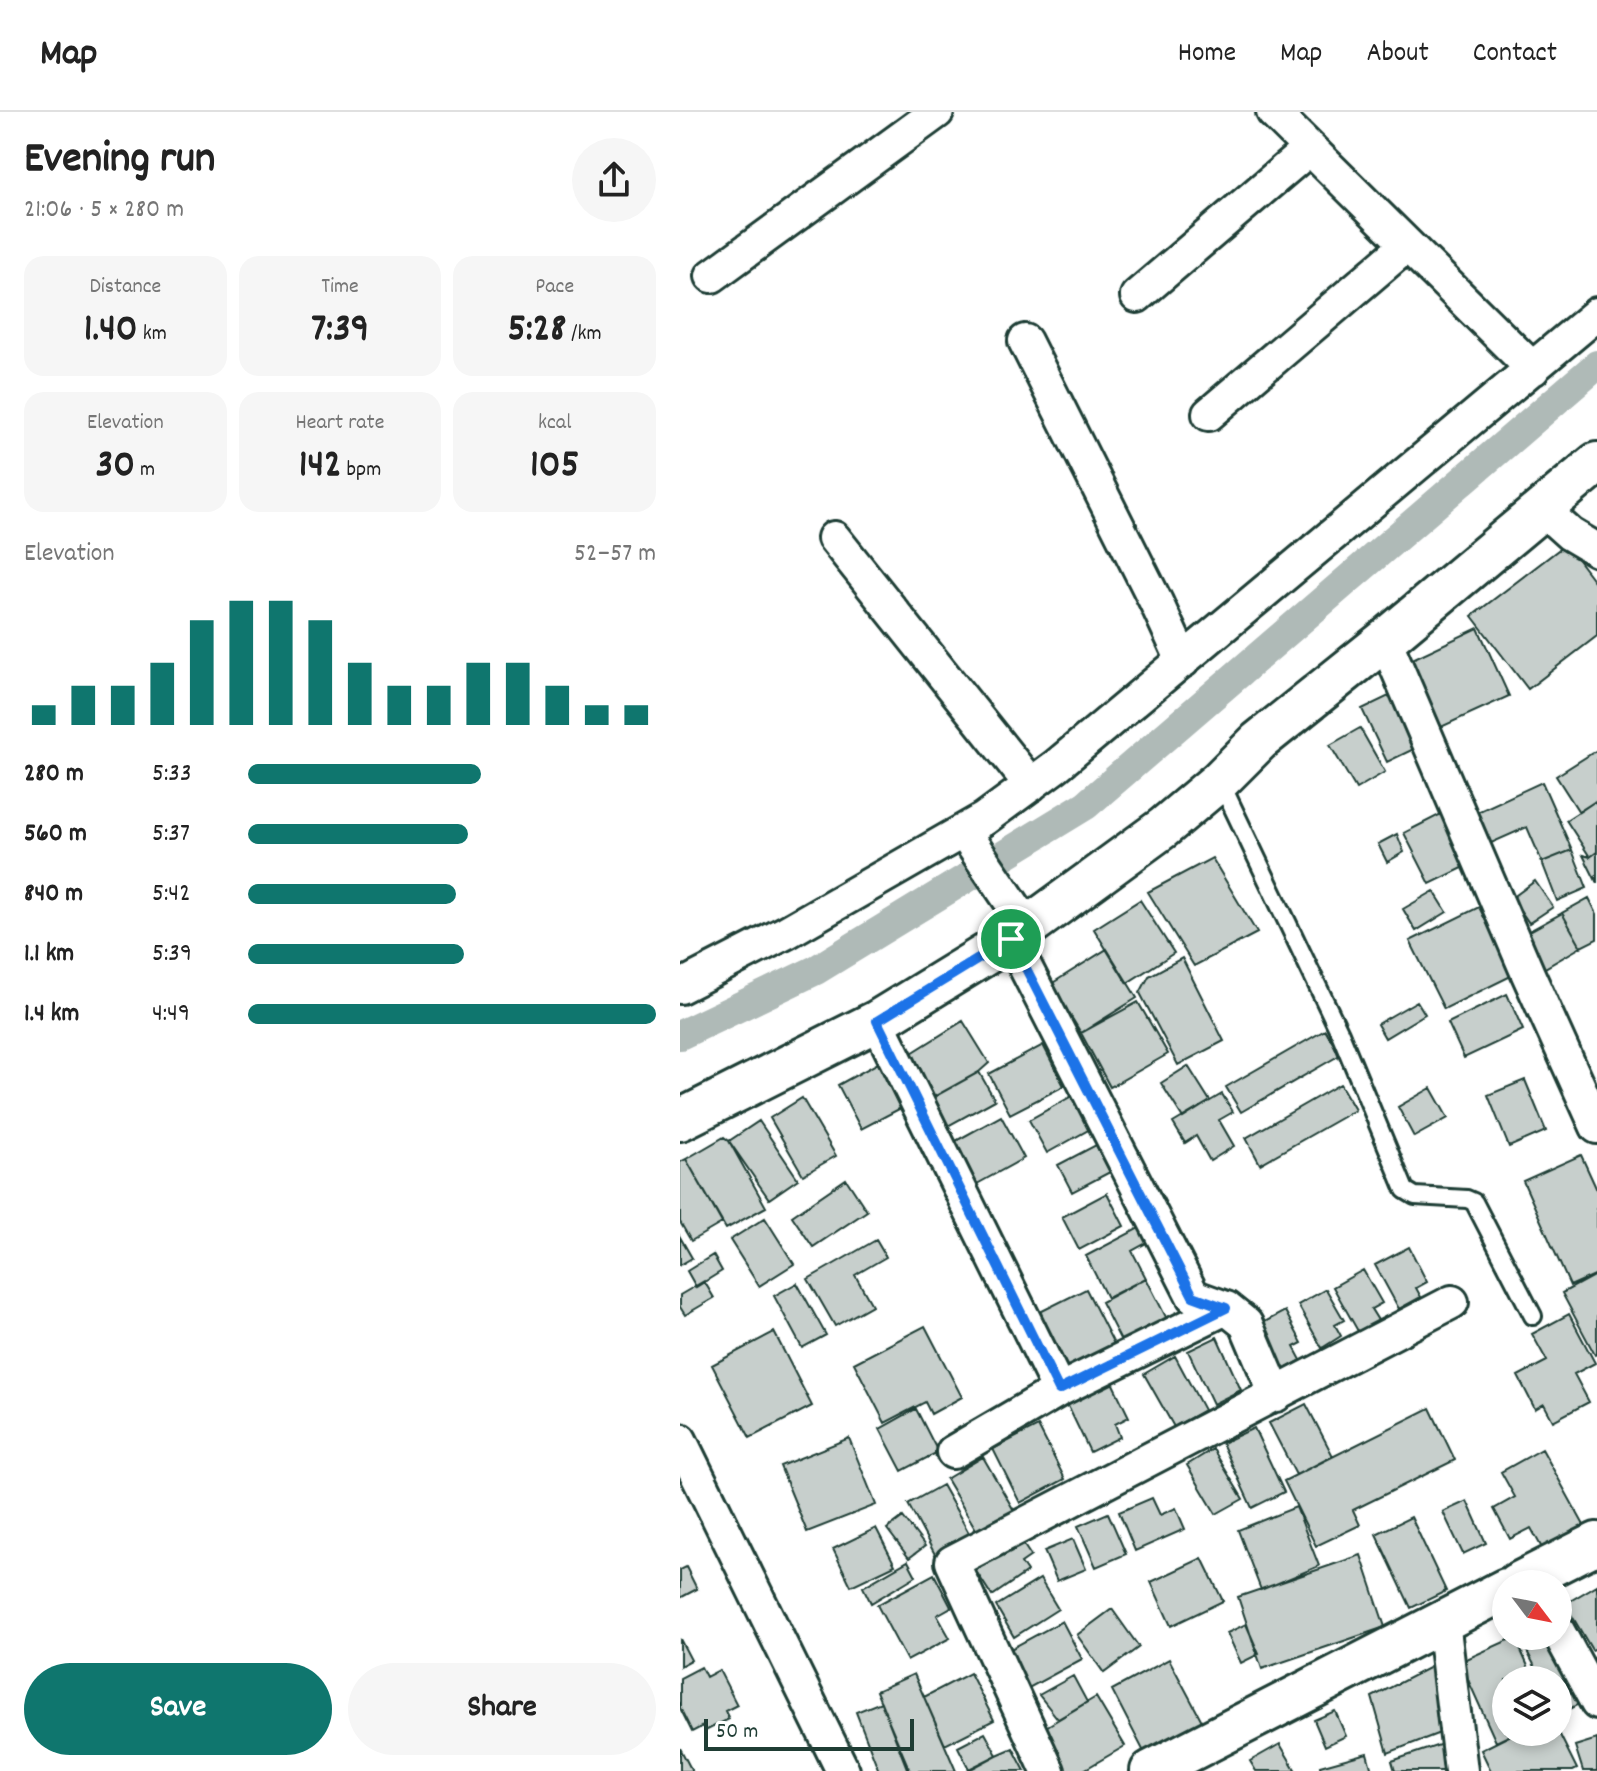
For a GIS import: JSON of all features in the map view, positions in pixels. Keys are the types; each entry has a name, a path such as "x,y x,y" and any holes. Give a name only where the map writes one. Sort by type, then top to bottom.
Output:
{"street":[{"path":"712,276 937,112"},
{"path":"1273,112 1533,369"},
{"path":"1137,296 1309,149"},
{"path":"1209,414 1407,245"},
{"path":"680,987 787,932 963,831 1031,785 1597,314"},
{"path":"1025,341 1183,661"},
{"path":"680,1120 877,1021 1020,933 1163,828 1220,780 1259,741 1597,463"},
{"path":"1541,508 1570,534 1597,550"},
{"path":"834,538 1031,785"},
{"path":"1385,640 1597,1127"},
{"path":"963,831 1020,933 1193,1296 1226,1308 1246,1324 1276,1395"},
{"path":"877,1021 1059,1390"},
{"path":"1048,1771 952,1562 1452,1302"},
{"path":"953,1452 1059,1390 1226,1308"},
{"path":"680,1440 843,1771"},
{"path":"1547,1570 1597,1543"},
{"path":"1151,1771 1198,1760 1443,1621 1492,1598"},
{"path":"1443,1621 1461,1771"},
{"path":"1568,1650 1597,1703"}],"lane":[{"path":"1220,780 1340,1033 1405,1190 1415,1196 1474,1202 1533,1316"}],"building":[{"path":"1566,544 1597,585 1597,636 1528,689 1472,616"},
{"path":"1478,628 1509,696 1439,728 1408,661"},
{"path":"1393,694 1418,747 1387,762 1362,709"},
{"path":"1360,728 1385,772 1356,789 1330,745"},
{"path":"1597,750 1597,805 1594,802 1579,812 1556,776"},
{"path":"1542,782 1572,850 1542,862 1527,827 1489,844 1475,813"},
{"path":"1594,802 1597,805 1597,852 1590,857 1566,820"},
{"path":"1443,813 1469,865 1430,884 1404,833"},
{"path":"1397,834 1404,852 1387,862 1378,844"},
{"path":"1572,850 1587,888 1557,901 1542,862"},
{"path":"1597,852 1597,883 1583,855 1590,857"},
{"path":"1212,858 1257,933 1194,966 1148,892"},
{"path":"1535,881 1553,907 1529,923 1512,898"},
{"path":"1434,891 1447,912 1416,931 1403,909"},
{"path":"1589,898 1597,914 1597,939 1581,947 1562,913"},
{"path":"1140,900 1174,953 1127,983 1094,929"},
{"path":"1479,907 1513,975 1444,1009 1410,941"},
{"path":"1562,913 1581,947 1543,969 1524,934"},
{"path":"1107,949 1137,998 1081,1033 1051,984"},
{"path":"1182,958 1224,1041 1178,1065 1140,993 1149,976"},
{"path":"1507,994 1523,1030 1464,1058 1448,1023"},
{"path":"1417,1001 1425,1014 1385,1038 1377,1024"},
{"path":"1138,1002 1168,1054 1110,1087 1081,1033"},
{"path":"963,1021 989,1063 979,1072 932,1098 907,1056"},
{"path":"1325,1030 1340,1055 1241,1112 1226,1087"},
{"path":"1043,1045 1064,1086 1010,1114 989,1074"},
{"path":"878,1063 901,1108 861,1129 838,1085"},
{"path":"1188,1066 1210,1101 1183,1118 1161,1083"},
{"path":"979,1072 995,1100 948,1126 932,1098"},
{"path":"1525,1080 1546,1131 1509,1147 1488,1095"},
{"path":"1340,1084 1355,1110 1260,1164 1246,1138"},
{"path":"1431,1088 1448,1118 1414,1137 1398,1107"},
{"path":"1222,1094 1233,1112 1219,1120 1234,1146 1210,1161 1196,1136 1185,1143 1173,1123"},
{"path":"1072,1096 1090,1129 1047,1153 1029,1120"},
{"path":"802,1098 836,1156 803,1175 770,1118"},
{"path":"1001,1116 1024,1158 977,1184 954,1142"},
{"path":"759,1121 798,1179 769,1199 729,1141"},
{"path":"724,1137 766,1207 726,1229 686,1159"},
{"path":"1096,1145 1110,1172 1072,1192 1058,1165"},
{"path":"1581,1155 1597,1190 1597,1274 1570,1286 1523,1181"},
{"path":"686,1159 722,1223 691,1241 680,1222 680,1162"},
{"path":"846,1179 867,1211 813,1247 792,1216"},
{"path":"1107,1193 1124,1226 1079,1250 1062,1217"},
{"path":"765,1218 794,1264 759,1286 730,1240"},
{"path":"1141,1227 1148,1242 1132,1251 1146,1278 1107,1298 1086,1256"},
{"path":"680,1237 692,1258 680,1265"},
{"path":"876,1240 886,1257 855,1275 872,1305 835,1326 808,1279"},
{"path":"1409,1247 1427,1282 1416,1288 1421,1297 1399,1309 1375,1265"},
{"path":"713,1255 722,1271 696,1287 687,1271"},
{"path":"1363,1270 1382,1303 1371,1309 1379,1322 1359,1333 1333,1287"},
{"path":"1597,1274 1597,1354 1595,1355 1562,1293"},
{"path":"1146,1278 1167,1319 1122,1343 1101,1302"},
{"path":"704,1281 714,1298 685,1315 680,1307 680,1295"},
{"path":"797,1283 826,1335 802,1348 774,1296"},
{"path":"1086,1289 1114,1344 1067,1369 1038,1313"},
{"path":"1326,1289 1344,1320 1335,1325 1341,1336 1322,1348 1298,1305"},
{"path":"1285,1311 1302,1343 1294,1347 1301,1360 1283,1370 1259,1325"},
{"path":"1569,1314 1595,1363 1574,1374 1589,1402 1553,1421 1544,1404 1535,1409 1518,1376 1547,1361 1532,1334"},
{"path":"925,1326 962,1397 931,1414 925,1402 885,1423 854,1363"},
{"path":"774,1332 812,1406 750,1438 712,1365"},
{"path":"1217,1337 1241,1390 1213,1404 1188,1351"},
{"path":"1175,1356 1204,1410 1174,1427 1144,1374"},
{"path":"1112,1382 1129,1417 1115,1424 1120,1437 1090,1452 1067,1404"},
{"path":"1306,1404 1333,1456 1296,1475 1269,1423"},
{"path":"1430,1408 1455,1460 1353,1510 1360,1525 1316,1546 1284,1481"},
{"path":"916,1409 938,1452 902,1471 880,1429"},
{"path":"1038,1426 1065,1479 1020,1503 993,1449"},
{"path":"1254,1428 1284,1492 1252,1508 1222,1443"},
{"path":"849,1438 876,1505 807,1532 780,1466"},
{"path":"1213,1449 1243,1499 1216,1514 1187,1465"},
{"path":"1542,1449 1585,1527 1543,1550 1531,1528 1510,1539 1494,1509 1515,1497 1501,1472"},
{"path":"983,1457 1016,1514 980,1536 946,1479"},
{"path":"942,1485 973,1540 938,1560 908,1504"},
{"path":"1152,1498 1160,1515 1176,1508 1185,1529 1135,1551 1119,1512"},
{"path":"1467,1501 1486,1543 1463,1554 1443,1512"},
{"path":"1296,1507 1319,1566 1261,1590 1238,1530"},
{"path":"1108,1513 1126,1554 1096,1567 1078,1526"},
{"path":"903,1517 925,1546 909,1558 887,1529"},
{"path":"1411,1517 1446,1591 1411,1608 1376,1534"},
{"path":"876,1528 895,1565 851,1586 833,1549"},
{"path":"1019,1538 1031,1556 1021,1563 1027,1572 992,1596 974,1568"},
{"path":"1073,1539 1086,1569 1057,1581 1044,1551"},
{"path":"1361,1555 1385,1627 1262,1669 1238,1597"},
{"path":"1202,1558 1223,1601 1171,1626 1151,1582"},
{"path":"908,1561 916,1576 871,1603 863,1587"},
{"path":"686,1567 697,1589 680,1598 680,1570"},
{"path":"934,1574 951,1607 937,1615 950,1638 907,1661 877,1605"},
{"path":"1040,1579 1058,1609 1014,1637 996,1606"},
{"path":"1597,1585 1597,1648 1592,1650 1572,1616 1572,1600"},
{"path":"1112,1609 1139,1647 1104,1673 1077,1635"},
{"path":"1062,1621 1082,1659 1025,1690 1005,1652"},
{"path":"1246,1624 1259,1654 1241,1663 1227,1633"},
{"path":"680,1639 691,1660 680,1666"},
{"path":"1492,1647 1492,1650 1521,1650 1528,1666 1492,1666 1492,1733 1460,1662"},
{"path":"1526,1650 1565,1650 1590,1698 1572,1708 1572,1666 1535,1666"},
{"path":"1169,1659 1202,1721 1144,1752 1112,1690"},
{"path":"1436,1664 1445,1731 1388,1753 1372,1697"},
{"path":"701,1667 706,1677 719,1670 737,1705 725,1711 729,1719 705,1731 703,1726 692,1732 680,1708 680,1678"},
{"path":"970,1673 994,1720 945,1745 924,1697"},
{"path":"914,1674 956,1771 910,1771 876,1691"},
{"path":"1073,1676 1087,1702 1058,1719 1039,1695"},
{"path":"1096,1697 1125,1746 1082,1771 1063,1771 1039,1731"},
{"path":"881,1702 908,1771 879,1771 856,1712"},
{"path":"1335,1711 1346,1736 1325,1746 1314,1720"},
{"path":"985,1733 997,1755 969,1769 958,1747"},
{"path":"1597,1739 1597,1771 1583,1771 1575,1746"},
{"path":"1445,1743 1449,1771 1395,1771 1392,1761"},
{"path":"1280,1744 1296,1771 1256,1771 1250,1761"},
{"path":"1492,1744 1566,1746 1577,1769 1491,1771 1481,1750"},
{"path":"680,1748 692,1771 680,1771"},
{"path":"1013,1748 1025,1771 967,1771 997,1755"},
{"path":"1367,1753 1372,1771 1321,1771 1320,1766"}],"waterway":[{"path":"680,1035 816,970 1086,805 1597,365"}],"route":[{"path":"1011,939 1193,1296 1226,1308 1059,1390 877,1021 1011,939"}]}
